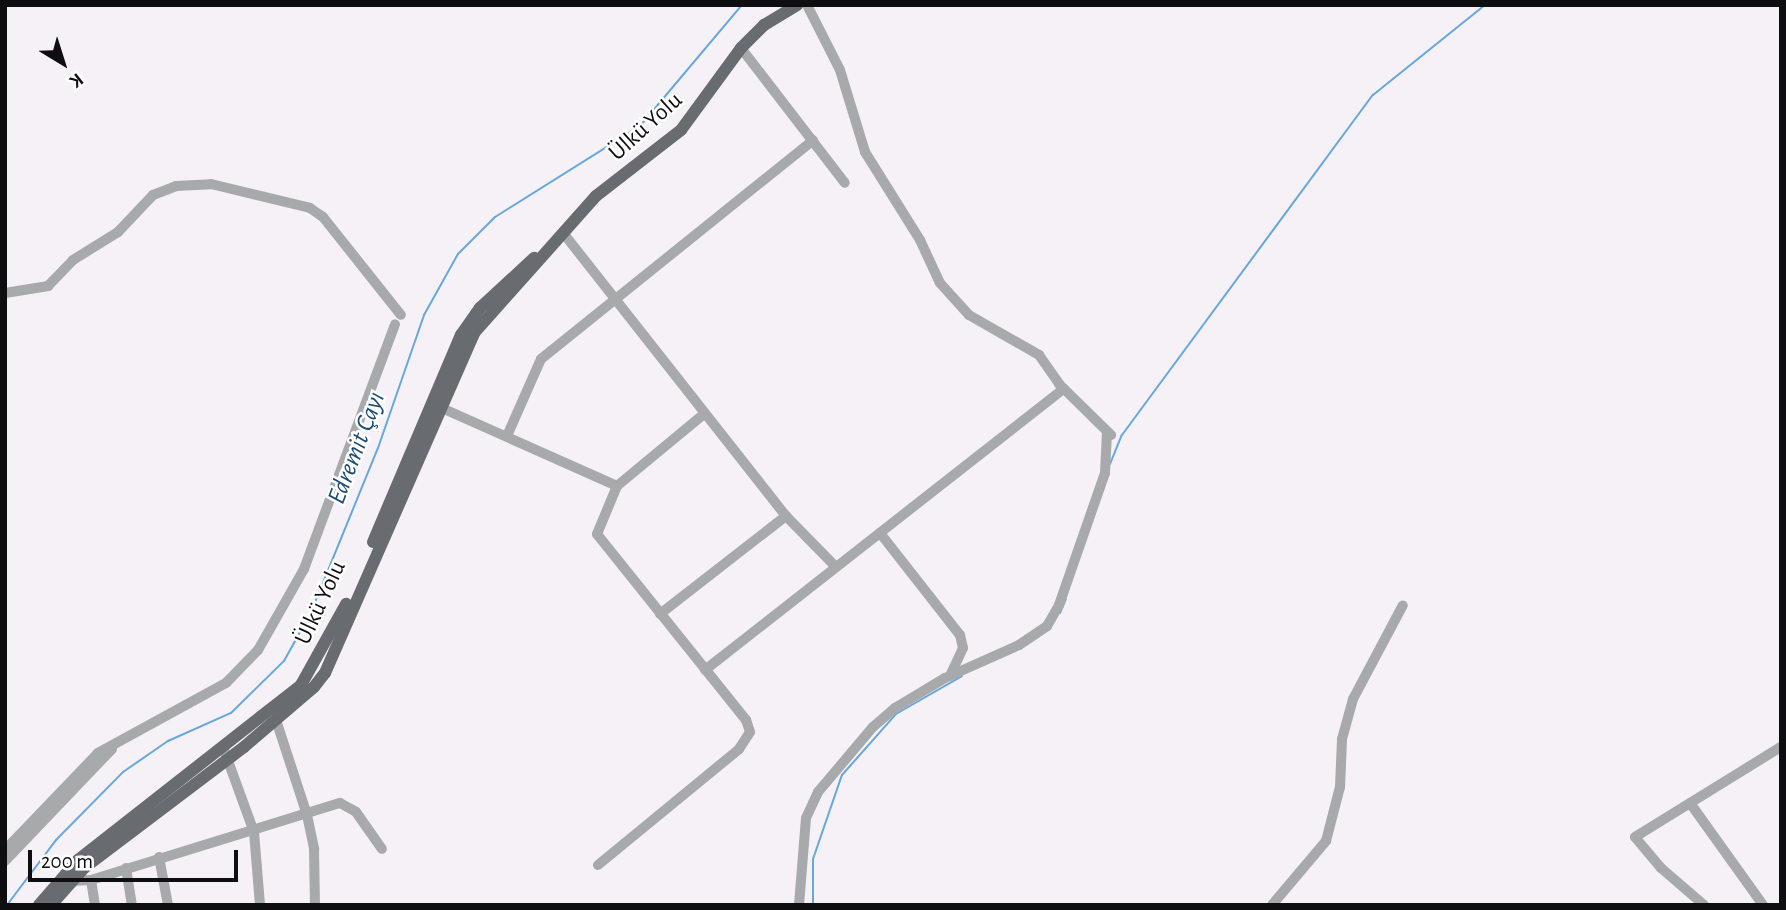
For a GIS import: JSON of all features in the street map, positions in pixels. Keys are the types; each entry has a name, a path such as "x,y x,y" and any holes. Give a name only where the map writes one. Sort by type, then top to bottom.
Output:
{"main road":[{"name":"Ülkü Yolu","path":"226,753 276,720 325,673 470,320 534,257 549,249 596,196 681,130 741,48 764,25 797,5"},
{"name":"Ülkü Yolu","path":"39,905 65,879 226,753 312,671 344,609 435,406"},
{"name":"Ülkü Yolu","path":"51,905 65,879"}],"street":[{"path":"799,905 803,835 818,792 888,714 950,676 1019,645 1047,626 1059,605 1105,473 1109,434 1064,389 1039,355 969,315 940,283 920,240 865,152 839,70 807,5"},
{"path":"741,48 845,183"},
{"path":"507,436 541,359 813,140"},
{"path":"5,293 48,286 73,260 118,232 153,195 176,186 211,184 310,208 323,217 401,315"},
{"path":"564,234 786,516 836,567"},
{"path":"6,853 120,741 226,683 268,637 304,569 395,324"},
{"path":"705,670 1064,389"},
{"path":"435,406 617,486"},
{"path":"598,865 747,740 746,720 597,534 617,486 704,414"},
{"path":"660,614 786,516"},
{"path":"880,533 960,635 963,648 950,676"},
{"path":"1272,905 1326,841 1340,787 1342,739 1353,699 1403,605"},
{"path":"276,720 307,815 314,849 316,905"},
{"path":"1704,905 1661,867 1635,836 1781,747"},
{"path":"226,753 254,832 260,905"},
{"path":"1690,803 1763,905"},
{"path":"65,879 91,880 159,857 254,832 337,804 349,805 382,849"},
{"path":"159,857 168,905"},
{"path":"125,868 132,905"},
{"path":"91,880 95,905"}],"waterway":[{"name":"Edremit Çayı","path":"7,905 56,840 123,772 168,741 231,713 284,661 311,612 378,448 424,315 458,254 495,217 640,126 742,5"},
{"path":"1110,464 1122,435 1373,95 1485,5"},
{"path":"1060,613 1066,599"},
{"path":"813,905 813,859 842,775 896,714 962,676"}]}
